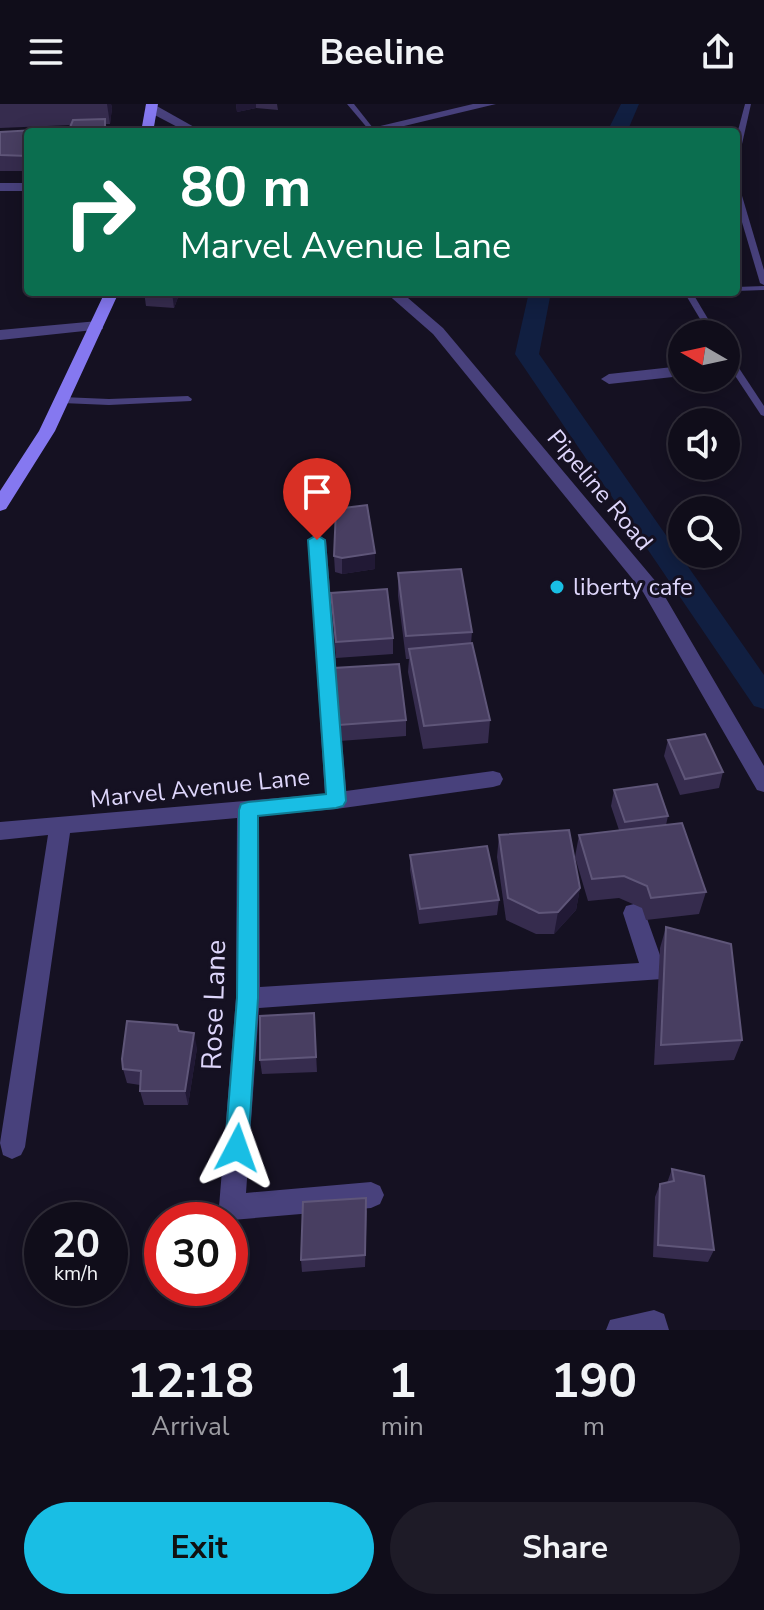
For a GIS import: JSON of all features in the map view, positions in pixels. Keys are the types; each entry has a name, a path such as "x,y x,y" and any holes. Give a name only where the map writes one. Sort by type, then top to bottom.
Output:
{"main road":[{"path":"147,128 150,105"},
{"path":"0,505 47,431 110,296"}],"street":[{"path":"378,128 490,104"},
{"path":"150,105 190,128"},
{"path":"425,116 436,128"},
{"path":"0,187 24,187"},
{"name":"Pipeline Road","path":"397,296 438,331 650,588 764,784"},
{"path":"0,335 98,326"},
{"path":"609,379 668,373"},
{"name":"Marvel Avenue Lane","path":"0,831 336,801 317,540"},
{"path":"336,801 493,779"},
{"name":"Rose Lane","path":"248,810 248,998 232,1207 371,1195"},
{"path":"12,1147 60,828"},
{"path":"248,998 654,972 634,913"},
{"path":"620,1330 654,1324 655,1330"}],"lane":[{"path":"350,104 364,128"},
{"path":"740,137 748,104"},
{"path":"740,203 764,286 740,289"},
{"path":"690,296 705,320"},
{"path":"740,379 764,413"},
{"path":"62,400 188,399"}],"building":[{"path":"105,119 105,128 70,128 73,120"},
{"path":"24,131 24,156 0,155 0,132"},
{"path":"367,505 375,553 342,558 334,556 336,509"},
{"path":"461,569 472,632 406,636 398,573"},
{"path":"387,589 393,638 336,642 331,593"},
{"path":"472,643 490,720 424,726 409,649"},
{"path":"399,664 406,720 339,725 334,668"},
{"path":"705,734 723,772 685,779 668,740"},
{"path":"657,784 668,816 625,822 614,790"},
{"path":"682,823 706,892 651,898 647,886 624,876 592,879 579,835"},
{"path":"569,830 580,888 558,912 539,913 508,898 499,835"},
{"path":"487,846 499,900 420,909 410,855"},
{"path":"666,927 731,944 742,1040 661,1045"},
{"path":"314,1013 316,1057 260,1060 260,1016"},
{"path":"127,1021 177,1025 179,1031 194,1033 185,1091 140,1091 141,1071 123,1069"},
{"path":"672,1169 704,1176 714,1250 658,1245 660,1184 674,1181"},
{"path":"366,1198 365,1255 301,1260 303,1202"}],"waterway":[{"path":"619,128 630,104"},
{"path":"539,296 527,354 764,698"}],"place":[{"name":"liberty cafe","path":"557,587"}],"route":[{"path":"237,1148 248,998 248,810 336,801 317,540"}]}
